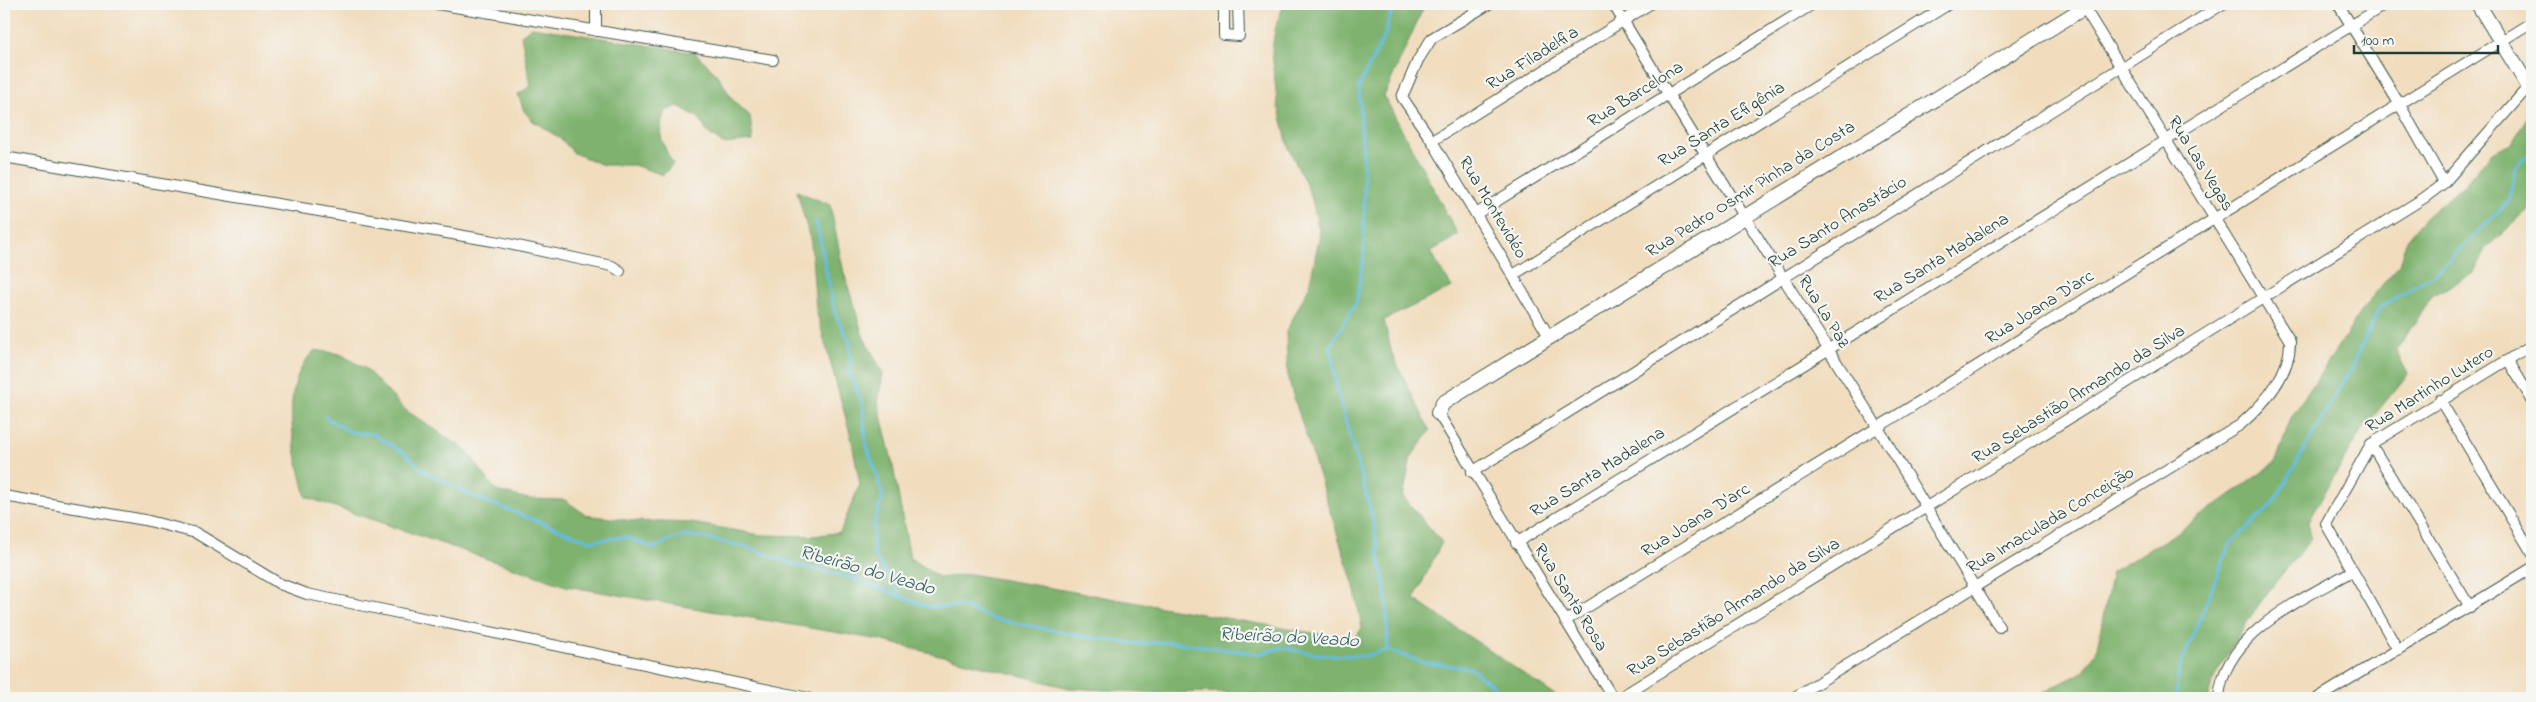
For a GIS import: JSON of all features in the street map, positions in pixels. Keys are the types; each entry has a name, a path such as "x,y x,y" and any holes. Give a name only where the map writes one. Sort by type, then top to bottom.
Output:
{"street":[{"path":"438,4 773,60"},
{"path":"596,4 596,31"},
{"path":"1224,4 1224,35 1239,36 1238,4"},
{"name":"Rua Montevidéo","path":"1489,4 1432,38 1418,60 1402,97 1432,141 1550,338"},
{"name":"Rua La Paz","path":"1613,4 1878,428 1999,626"},
{"name":"Rua Filadelfia","path":"1432,141 1650,4"},
{"name":"Rua Barcelona","path":"1476,214 1813,4"},
{"name":"Rua Santa Efigênia","path":"1513,274 1949,4"},
{"name":"Rua Santo Anastácio","path":"1472,472 1782,277 2223,4"},
{"path":"2338,4 2400,105 2444,183"},
{"name":"Rua Santa Madalena","path":"1516,543 2386,4"},
{"path":"2478,4 2530,89"},
{"name":"Rua Las Vegas","path":"2085,5 2120,67 2290,341"},
{"name":"Rua Pedro Osmir Pinha da Costa","path":"1438,413 1443,403 2085,5"},
{"name":"Rua Joana D'arc","path":"1565,621 2532,22"},
{"name":"Rua Sebastião Armando da Silva","path":"1619,698 2424,198 2444,183 2530,89"},
{"path":"4,157 499,242 612,266 620,271"},
{"name":"Rua Imaculada Conceição","path":"1794,698 2240,425 2254,413 2286,370 2290,356 2290,341"},
{"name":"Rua Martinho Lutero","path":"2352,571 2326,524 2371,444 2532,345"},
{"path":"2508,360 2532,400"},
{"path":"2440,400 2532,553"},
{"name":"Rua Santa Rosa","path":"1438,413 1472,472 1613,698"},
{"path":"2371,444 2470,607"},
{"path":"4,496 145,520 196,533 280,584 301,593 808,698"},
{"path":"2318,698 2532,568"},
{"path":"2219,698 2220,688 2229,665 2247,640 2265,622 2352,571 2398,650"}],"green space":[{"path":"1284,4 1425,4 1384,96 1458,235 1430,252 1452,287 1384,320 1392,354 1430,431 1411,457 1403,497 1442,542 1414,599 1559,698 1307,698 1223,692 1160,693 1069,688 880,640 566,586 306,497 294,440 292,401 296,382 303,365 315,350 340,354 366,369 404,409 467,451 496,491 529,499 565,500 586,515 634,521 692,523 761,535 814,536 840,532 860,484 851,437 816,310 811,243 797,191 830,205 844,273 863,336 883,373 878,403 892,461 910,558 940,578 970,574 1353,640 1362,628 1354,586 1288,379 1286,332 1309,287 1320,234 1311,195 1289,149 1277,101 1272,50 1275,30"},
{"path":"532,27 696,53 719,77 732,99 750,116 753,141 723,144 707,132 699,118 678,106 665,111 662,119 661,138 673,164 663,175 634,165 603,165 574,153 561,139 533,121 524,111 518,94 531,86 521,35"},
{"path":"2532,109 2532,206 2487,247 2474,273 2432,296 2396,351 2408,374 2359,434 2308,521 2311,539 2248,620 2216,673 2211,685 2209,698 2048,698 2044,692 2081,673 2096,653 2112,572 2178,532 2275,463 2291,418 2368,302 2399,265 2406,241 2426,217 2465,184 2492,152 2512,143"}],"waterway":[{"path":"1388,650 1386,594 1371,512 1338,394 1330,346 1356,303 1364,255 1364,180 1359,86 1384,37 1394,4"},
{"path":"2176,698 2179,669 2230,544 2273,504 2352,366 2380,307 2436,273 2509,201 2515,167 2532,151"},
{"path":"816,221 835,314 850,343 850,375 862,403 866,443 883,496 874,523 873,553 900,595"},
{"name":"Ribeirão do Veado","path":"325,417 350,432 373,434 406,454 422,470 479,499 590,541 626,537 654,548 671,539 687,536 705,538 746,547 793,564 852,578 929,607 962,606 994,619 1087,637 1137,644 1172,642 1260,654 1280,648 1323,655 1364,656 1388,650 1421,662 1470,668 1509,698"}]}
